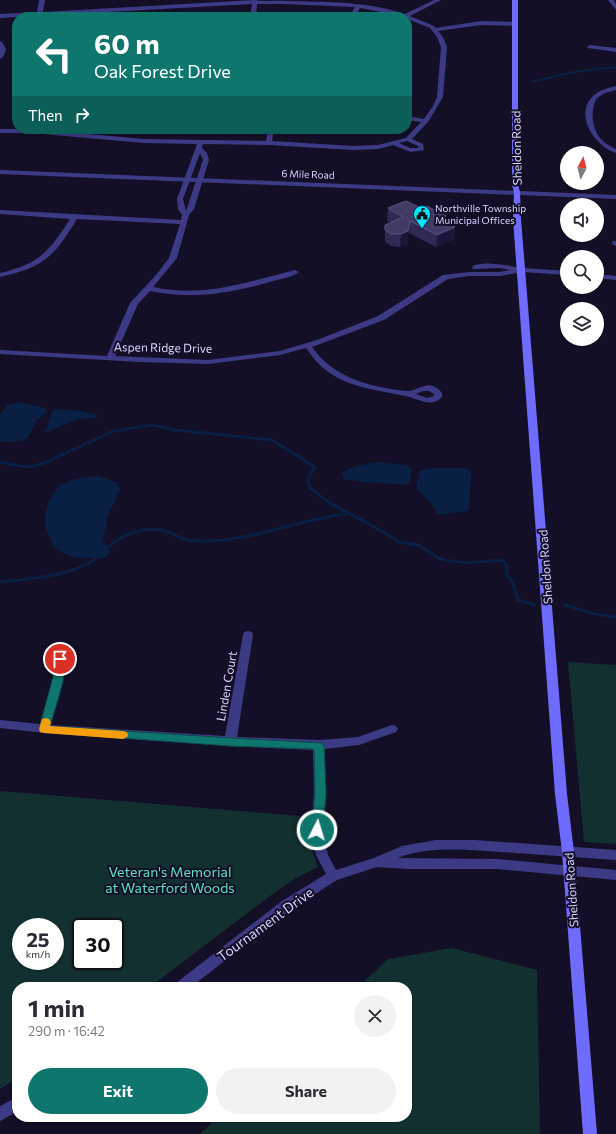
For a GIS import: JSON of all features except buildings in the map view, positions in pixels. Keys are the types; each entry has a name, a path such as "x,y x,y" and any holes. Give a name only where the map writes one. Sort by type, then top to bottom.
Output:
{"main road":[{"name":"Sheldon Road","path":"515,0 515,168 561,794 570,871 590,1134"}],"street":[{"path":"40,12 42,0"},
{"path":"171,0 173,7"},
{"path":"412,13 438,0"},
{"path":"611,0 616,8"},
{"path":"254,12 255,2"},
{"path":"107,12 255,2 358,6 393,12"},
{"path":"355,12 358,6"},
{"path":"0,16 12,15"},
{"path":"79,134 199,146 269,143 353,148 378,147 394,143 408,138 416,133 426,121 439,101 442,84 444,46 440,37 434,30 419,20 412,18"},
{"path":"434,30 475,25 515,26"},
{"path":"0,43 3,50 0,56"},
{"path":"590,47 616,50"},
{"path":"616,88 595,96 589,105 592,131 597,139 605,146 616,151"},
{"path":"412,119 426,121"},
{"path":"0,131 12,131"},
{"path":"269,143 270,134"},
{"path":"394,143 406,150 416,151 422,149 420,145 408,138"},
{"path":"186,219 181,210 180,200 199,146"},
{"path":"110,358 129,310 147,288 159,277 173,258 186,219 191,209 206,160 204,153 199,146"},
{"path":"605,146 605,151 616,156"},
{"name":"6 Mile Road","path":"0,172 616,197"},
{"path":"0,212 75,218 186,219"},
{"path":"0,275 14,272 44,259 58,246 75,218"},
{"name":"Aspen Ridge Drive","path":"0,352 208,362 280,352 308,346 349,332 381,318 430,286 451,276 481,273 500,274 522,270 560,273"},
{"path":"147,288 173,292 216,291 253,286 295,272"},
{"path":"604,277 616,278"},
{"path":"308,346 321,363 331,371 346,379 362,386 410,394"},
{"name":"Linden Court","path":"230,742 248,635"},
{"path":"44,729 60,670 59,649"},
{"path":"0,724 44,729 230,742 319,746 359,741 392,728"},
{"path":"319,746 320,793 317,830 322,855 333,876"},
{"name":"Tournament Drive","path":"187,982 287,905 333,876 377,862 402,851 436,845 475,845 616,855"},
{"name":"Tournament Drive","path":"377,862 404,865 446,863 497,864 616,875"},
{"path":"0,1114 12,1107"}],"green space":[{"path":"568,662 616,665 616,844 584,842"},
{"name":"Veteran's Memorial at Waterford Woods","path":"0,791 310,817 311,847 318,867 295,879 270,896 157,982 12,982 12,1082 0,1089"},
{"path":"452,948 537,970 540,1134 200,1134 213,1122 412,1122 412,982 363,982 388,959"}],"water":[{"path":"20,402 44,408 48,411 37,420 28,438 21,441 0,441 0,415 7,405"},
{"path":"55,409 81,411 98,415 96,418 79,419 45,433 52,411"},
{"path":"376,462 407,465 411,468 411,478 408,485 343,479 342,472 356,466"},
{"path":"431,468 466,468 471,472 469,511 436,515 435,508 416,488 419,471"},
{"path":"97,476 117,482 120,490 108,516 103,540 110,552 105,558 70,556 57,548 51,541 47,532 46,513 48,504 59,487 63,484 76,479"}],"waterway":[{"path":"531,82 574,72 616,67"},
{"path":"0,462 26,467 34,466 47,462 113,431 152,425 175,430 272,440 315,467 308,479 310,488 330,503 394,538 398,542 419,545 436,557 445,560 466,563 503,560 507,567 506,574 512,581 518,600 534,605"},
{"path":"106,549 119,539 141,530 157,529 187,540 226,540 244,537 311,520 346,514"},
{"path":"0,582 38,578 65,572 89,563 99,556"},
{"path":"565,605 595,614 616,617"}],"slow traffic":[{"path":"46,722 44,729 123,735"}],"place":[{"name":"Northville Township Municipal Offices","path":"422,229"}],"route":[{"path":"60,659 60,670 44,729 292,746 319,746 320,793 317,830"}]}
